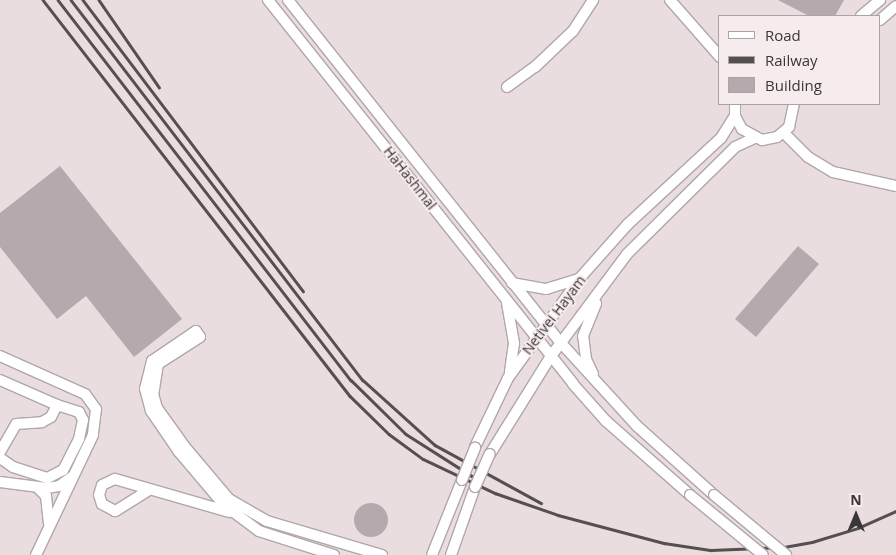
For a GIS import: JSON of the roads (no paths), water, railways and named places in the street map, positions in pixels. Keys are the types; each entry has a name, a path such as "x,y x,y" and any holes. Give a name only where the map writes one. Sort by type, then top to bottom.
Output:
{"street":[{"name":"HaHashmal","path":"268,0 536,338 606,421 690,495 763,555"},
{"name":"HaHashmal","path":"288,0 512,283 602,390"},
{"path":"507,87 535,67 573,31 593,0"},
{"path":"670,0 718,55"},
{"path":"862,15 880,0"},
{"path":"881,19 896,6"},
{"path":"735,105 735,116 742,130 754,138 770,139 784,132 793,119 794,105"},
{"name":"Netivei Hayam","path":"432,555 475,447 508,378 580,278 628,224 721,138 735,116"},
{"path":"784,132 808,157 833,172 896,186"},
{"name":"Netivei Hayam","path":"451,555 475,487 490,454 551,356 562,344 606,282 642,236 735,147 754,138"},
{"path":"512,283 546,289 580,278"},
{"path":"606,282 583,336 586,359 602,390 637,426 714,495 786,555"},
{"path":"506,300 514,343 508,378"},
{"path":"266,521 229,499 157,408 153,387 158,364 198,334 152,361 145,382 146,396 151,411 179,452 231,512 258,531 334,555"},
{"path":"0,356 71,386 93,403 96,427 36,555"},
{"path":"0,380 79,412 83,420 80,439 63,470 47,478 13,467 0,458"},
{"path":"0,452 16,424 42,422 51,417 57,404"},
{"path":"0,474 0,481 37,488 59,486 74,474"},
{"path":"149,490 115,511 102,504 99,495 102,485 115,479 382,555"},
{"path":"37,488 46,496 49,508 49,526"}],"railway":[{"path":"43,0 350,396 389,434 423,459 495,493 558,515 664,543 711,550 784,547 812,542 858,528 896,511"},
{"path":"58,0 351,380 406,434 472,476"},
{"path":"71,0 363,380 435,445 541,503"},
{"path":"83,0 303,291"},
{"path":"99,0 159,87"}]}
